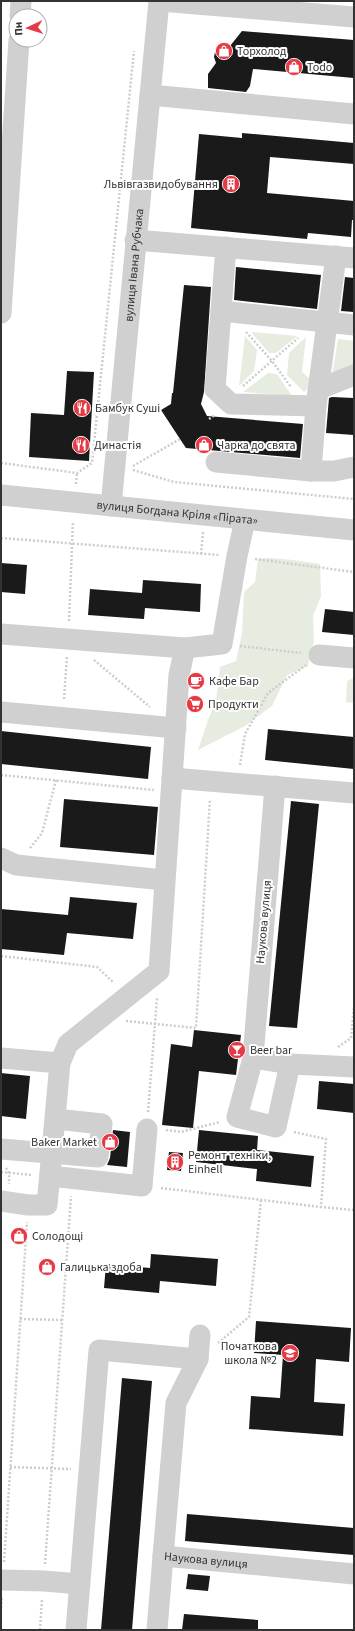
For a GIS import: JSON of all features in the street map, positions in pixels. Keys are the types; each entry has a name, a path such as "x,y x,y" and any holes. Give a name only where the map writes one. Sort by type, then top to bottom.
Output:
{"street":[{"path":"159,1 262,5 354,17"},
{"name":"вулиця Івана Рубчака","path":"111,506 159,1"},
{"path":"1,313 7,143 18,48"},
{"path":"150,95 354,114"},
{"path":"136,240 345,257 328,323 317,397 311,471"},
{"path":"226,247 215,389 231,404 317,397 354,375"},
{"path":"220,311 354,325"},
{"path":"216,462 311,471 334,471 354,467"},
{"name":"вулиця Богдана Кріля «Пірата»","path":"1,495 354,530"},
{"path":"1,634 185,648 222,644 237,556 245,520"},
{"path":"1,1201 28,1206 48,1205 60,1063 68,1044 159,971 164,880 161,832 171,785 179,675 185,648"},
{"path":"319,655 354,658"},
{"path":"1,712 176,728"},
{"path":"171,785 211,781 354,794"},
{"name":"Наукова вулиця","path":"237,1117 253,1058 275,786"},
{"path":"9,862 164,880"},
{"path":"1,1058 60,1063"},
{"path":"253,1058 290,1064 354,1068"},
{"path":"237,1117 276,1127 290,1064"},
{"path":"1,1149 98,1157 102,1124 56,1120"},
{"path":"50,1176 142,1186 147,1129"},
{"path":"76,1630 99,1350 198,1359 200,1335"},
{"name":"Наукова вулиця","path":"198,1359 176,1403 163,1556 354,1574"},
{"path":"157,1630 163,1556"},
{"path":"3,1580 80,1584"}],"path":[{"path":"1,463 77,473 92,464 134,48"},
{"path":"249,314 246,333 272,361 292,389"},
{"path":"209,419 231,404 243,386 302,334 304,320"},
{"path":"180,439 129,468 174,482 354,499"},
{"path":"75,487 77,473"},
{"path":"62,717 68,638 73,521"},
{"path":"1,538 237,556 354,572"},
{"path":"222,644 319,655"},
{"path":"237,783 245,734 268,693 319,655"},
{"path":"92,658 152,708"},
{"path":"1,775 56,780 171,785"},
{"path":"9,862 42,833 56,780"},
{"path":"155,1024 196,1028 211,781"},
{"path":"1,956 97,967 127,996"},
{"path":"159,971 147,1129 181,1132 237,1117"},
{"path":"313,1065 352,1038 354,1006"},
{"path":"276,1127 326,1139 321,1207"},
{"path":"1,1172 9,1173"},
{"path":"40,1630 73,1178"},
{"path":"142,1186 354,1210"},
{"path":"198,1359 249,1317 260,1200"},
{"path":"1,1608 28,1206"},
{"path":"20,1319 62,1320"},
{"path":"10,1467 52,1469"}],"shaded area":[{"path":"251,332 297,336 276,353 269,353"},
{"path":"245,336 257,350 254,371 239,386"},
{"path":"306,337 302,372 310,379 310,387 304,392 287,375 289,353"},
{"path":"338,339 354,341 354,367 332,376"},
{"path":"268,373 277,374 292,396 243,392"},
{"path":"270,558 320,564 321,596 313,616 314,641 308,666 287,675 272,706 245,726 198,750 216,701 220,667 236,661 242,633 244,592 255,582 258,559"},
{"path":"354,678 354,703 346,702 347,681"}],"building":[{"path":"242,31 354,40 354,78 253,69 250,86 246,92 208,88 208,74 216,63 214,57 215,52 219,48 230,46"},
{"name":"Львівгазвидобування","path":"242,133 354,143 354,164 270,157 267,193 354,201 354,220 352,220 351,237 308,233 307,239 191,228 199,134 242,138"},
{"path":"236,267 321,275 317,309 234,300"},
{"path":"345,277 354,278 354,312 341,311"},
{"path":"184,285 211,287 204,392 201,404 207,416 303,424 300,458 186,448 161,410 171,404"},
{"path":"67,371 94,372 89,461 29,457 31,413 64,415"},
{"path":"329,398 354,398 354,435 326,433"},
{"path":"1,563 27,565 25,594 1,592"},
{"path":"143,580 201,584 200,612 145,608 144,619 88,615 90,589 142,593"},
{"path":"325,609 354,612 354,635 322,632"},
{"path":"268,729 354,737 354,769 265,760"},
{"path":"1,731 151,747 148,779 1,764"},
{"path":"64,799 158,807 154,855 60,847"},
{"path":"291,801 319,804 297,1028 269,1026"},
{"path":"70,897 137,903 133,939 67,933 64,955 1,949 1,909 68,915"},
{"path":"194,1030 241,1035 236,1075 199,1071 193,1128 162,1125 171,1044 192,1047"},
{"path":"1,1073 30,1076 26,1119 1,1116"},
{"path":"319,1081 354,1084 354,1113 317,1109"},
{"path":"113,1130 130,1132 127,1167 107,1165 110,1158"},
{"path":"199,1130 258,1136 257,1150 314,1156 311,1187 256,1181 257,1169 196,1162"},
{"name":"Ремонт техніки, Einhell","path":"169,1152 183,1153 181,1171 167,1170"},
{"path":"151,1254 218,1259 216,1286 160,1281 159,1293 104,1288 106,1264 150,1268"},
{"path":"256,1321 351,1328 349,1362 316,1359 314,1402 345,1404 343,1436 249,1429 251,1396 280,1398 283,1355 254,1353"},
{"path":"122,1378 152,1381 132,1630 101,1630"},
{"path":"187,1514 354,1528 354,1555 185,1541"},
{"path":"188,1574 210,1576 208,1591 186,1589"},
{"path":"184,1614 258,1620 258,1630 182,1630"}],"place":[{"name":"Торхолод","path":"224,51"},
{"name":"Todo","path":"294,67"},
{"name":"Львівгазвидобування","path":"231,184"},
{"name":"Бамбук Суші","path":"82,408"},
{"name":"Династія","path":"81,445"},
{"name":"Чарка до свята","path":"204,445"},
{"name":"Кафе Бар","path":"196,681"},
{"name":"Продукти","path":"195,704"},
{"name":"Beer bar","path":"237,1050"},
{"name":"Baker Market","path":"110,1142"},
{"name":"Ремонт техніки, Einhell","path":"175,1162"},
{"name":"Солодощі","path":"19,1236"},
{"name":"Галицька здоба","path":"47,1267"},
{"name":"Початкова школа №2","path":"290,1353"}]}
